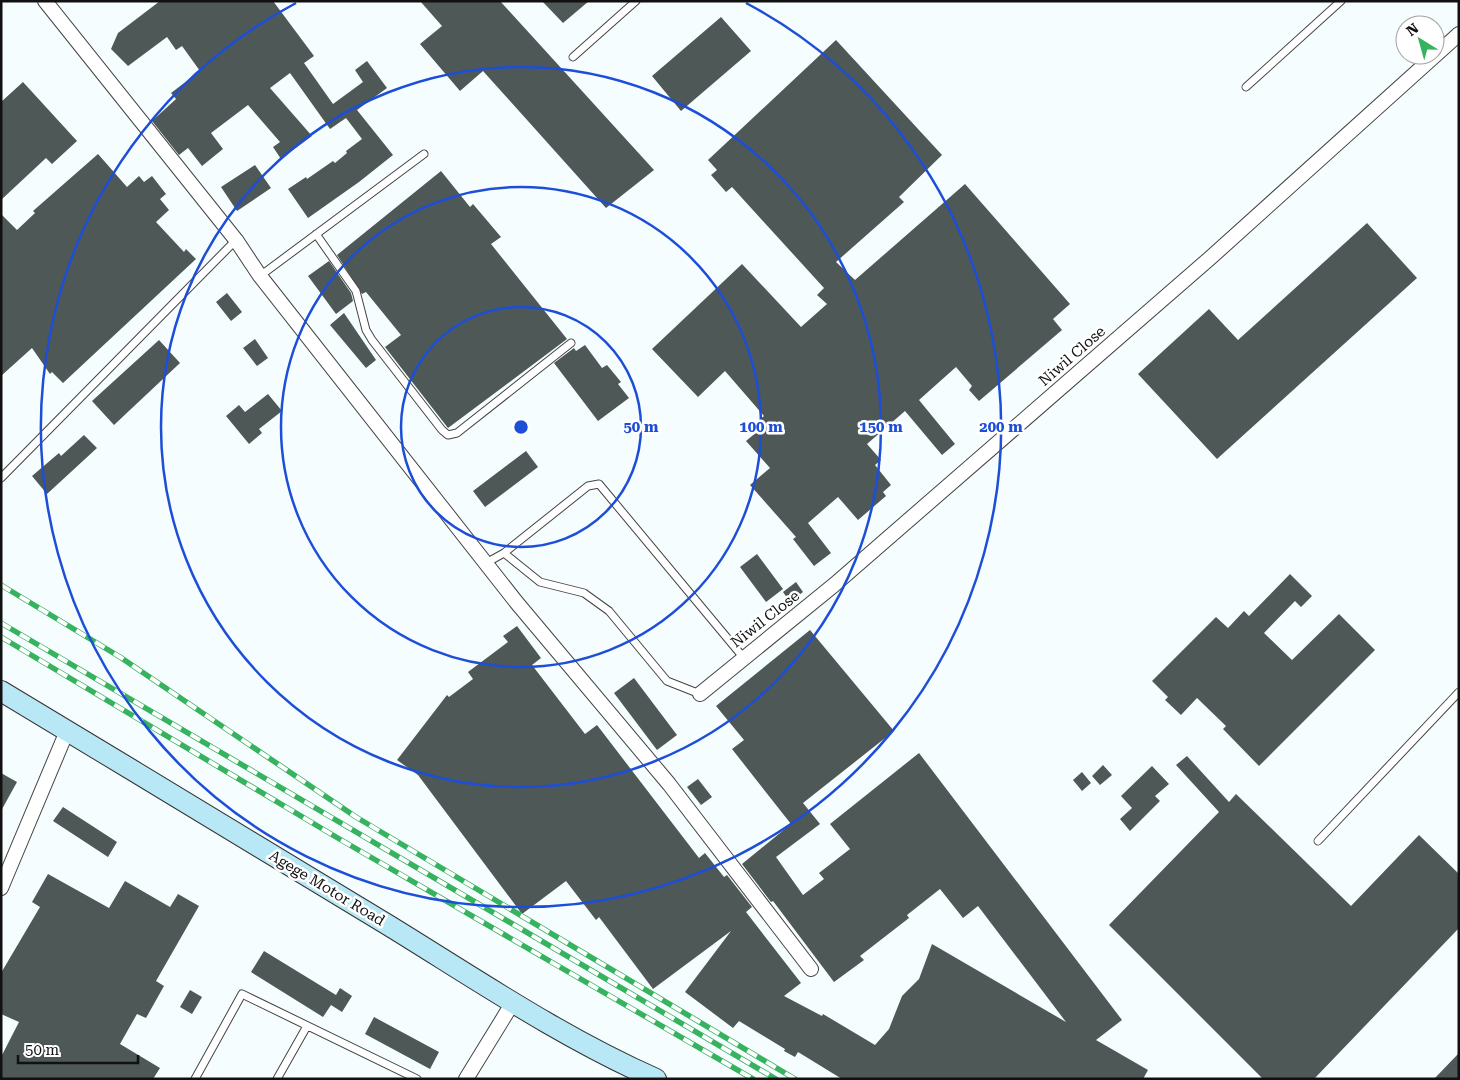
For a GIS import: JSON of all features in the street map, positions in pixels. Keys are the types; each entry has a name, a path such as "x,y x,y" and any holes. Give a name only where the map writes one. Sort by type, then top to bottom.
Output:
{"main road":[{"name":"Agege Motor Road","path":"1,691 398,932 512,1004 619,1064 656,1079"},
{"path":"619,1064 639,1079"}],"street":[{"path":"45,1 236,240 260,276 486,563 669,784 811,970"},
{"name":"Niwil Close","path":"700,694 743,657 842,579 1209,259 1459,34"},
{"path":"1,888 68,731"},
{"path":"466,1079 512,1004"}],"lane":[{"path":"573,56 636,1"},
{"path":"1246,87 1342,1"},
{"path":"260,276 424,154"},
{"path":"316,234 356,291 366,330 372,340 442,430 448,435 457,433 571,343"},
{"path":"1,478 236,240"},
{"path":"486,563 504,553 588,486 598,484 743,657"},
{"path":"504,553 540,582 584,593 610,611 667,681 700,694"},
{"path":"1318,841 1459,692"},
{"path":"195,1079 242,994 417,1079"},
{"path":"278,1079 307,1026"}],"building":[{"path":"160,1 273,1 314,56 304,63 333,104 363,82 355,70 367,61 387,88 357,110 393,155 308,218 288,189 306,177 307,179 333,161 335,163 347,153 346,151 362,139 346,118 330,129 290,73 270,88 312,136 281,159 273,147 280,142 248,105 211,133 223,149 202,166 188,148 179,155 152,121 176,99 171,93 200,71 182,46 176,50 167,37 128,66 111,49 118,33"},
{"path":"420,1 500,1 654,170 606,208 483,71 460,91 420,44 442,26"},
{"path":"542,1 589,1 563,23"},
{"path":"721,17 751,51 681,111 652,76"},
{"path":"836,40 942,155 899,197 904,202 836,262 855,280 965,184 1070,304 1053,319 1062,330 979,401 969,390 972,386 956,367 919,400 955,444 942,455 905,411 867,444 881,460 875,465 891,485 883,492 886,496 858,520 838,497 808,523 831,553 814,566 793,539 796,537 750,485 770,468 746,441 758,431 753,425 764,416 725,371 698,397 652,349 742,264 801,327 827,304 817,295 824,288 732,187 726,192 711,175 717,170 708,160"},
{"path":"23,82 77,141 52,164 46,158 1,200 1,102"},
{"path":"98,154 127,187 139,176 144,182 152,176 166,194 160,199 169,210 156,222 184,252 186,249 196,259 63,383 52,372 50,374 32,348 1,376 1,214 17,230 35,213 33,211"},
{"path":"255,165 271,188 237,211 221,187"},
{"path":"441,171 470,207 473,204 501,237 491,244 567,339 448,428 385,347 401,335 366,292 362,294 337,255"},
{"path":"1367,223 1417,278 1217,459 1138,374 1209,309 1238,340"},
{"path":"329,261 351,293 353,301 336,314 308,276"},
{"path":"227,293 242,312 231,321 216,302"},
{"path":"344,313 376,360 366,368 330,325"},
{"path":"255,339 268,358 257,366 243,348"},
{"path":"159,340 180,363 114,425 92,401"},
{"path":"585,345 602,368 607,365 621,382 618,384 629,398 598,421 554,363 574,348 576,351"},
{"path":"268,394 282,411 259,429 262,433 249,444 226,416 239,405 245,412"},
{"path":"84,435 97,448 47,494 32,476 59,453 61,456"},
{"path":"526,451 538,467 485,507 473,491"},
{"path":"757,554 783,589 766,602 740,567"},
{"path":"1290,574 1312,596 1301,607 1295,601 1264,633 1292,660 1339,614 1375,650 1259,766 1223,729 1226,726 1197,698 1181,715 1165,700 1168,697 1152,681 1216,617 1228,628 1244,611 1249,616"},
{"path":"796,582 803,592 790,602 783,592"},
{"path":"517,626 541,658 532,665 585,734 597,725 699,858 705,853 724,877 727,875 752,907 746,912 801,983 784,996 822,1016 823,1014 875,1045 889,1029 902,996 919,979 932,944 1066,1022 978,906 963,918 940,889 907,915 909,918 860,956 864,960 834,982 773,901 771,902 742,864 791,824 732,749 744,740 716,706 810,630 894,731 803,803 820,824 776,857 803,895 824,879 819,873 850,849 830,824 919,753 1122,1020 1096,1040 1148,1070 1143,1079 842,1079 798,1052 795,1057 784,1051 785,1049 739,1021 733,1028 685,992 731,931 653,989 599,917 596,920 566,881 522,914 418,775 397,760 447,695 449,697 473,679 468,672 508,642 503,636"},
{"path":"634,678 677,735 657,750 614,693"},
{"path":"1187,756 1229,802 1236,794 1351,906 1419,835 1459,874 1459,928 1314,1079 1263,1079 1109,925 1219,812 1176,765"},
{"path":"1103,765 1112,775 1100,785 1092,776"},
{"path":"1152,766 1169,784 1155,796 1160,801 1130,831 1120,819 1132,808 1121,796"},
{"path":"1082,772 1091,783 1082,791 1073,780"},
{"path":"1,773 17,782 1,811"},
{"path":"698,779 712,797 701,805 687,787"},
{"path":"63,807 117,842 108,857 53,821"},
{"path":"48,874 109,908 125,881 170,907 178,894 199,906 156,981 164,986 146,1018 137,1014 120,1044 160,1068 153,1079 1,1079 1,1057 19,1022 1,1014 1,973 40,907 32,902"},
{"path":"264,951 336,995 340,988 352,996 342,1012 331,1005 323,1017 251,972"},
{"path":"190,990 202,997 192,1014 180,1007"},
{"path":"374,1017 439,1052 430,1069 365,1034"},
{"path":"1459,1053 1459,1079 1434,1079"}],"railway":[{"path":"1,585 120,657 356,817 795,1079"},
{"path":"1,623 776,1079"},
{"path":"1,637 336,837 753,1079"}]}
